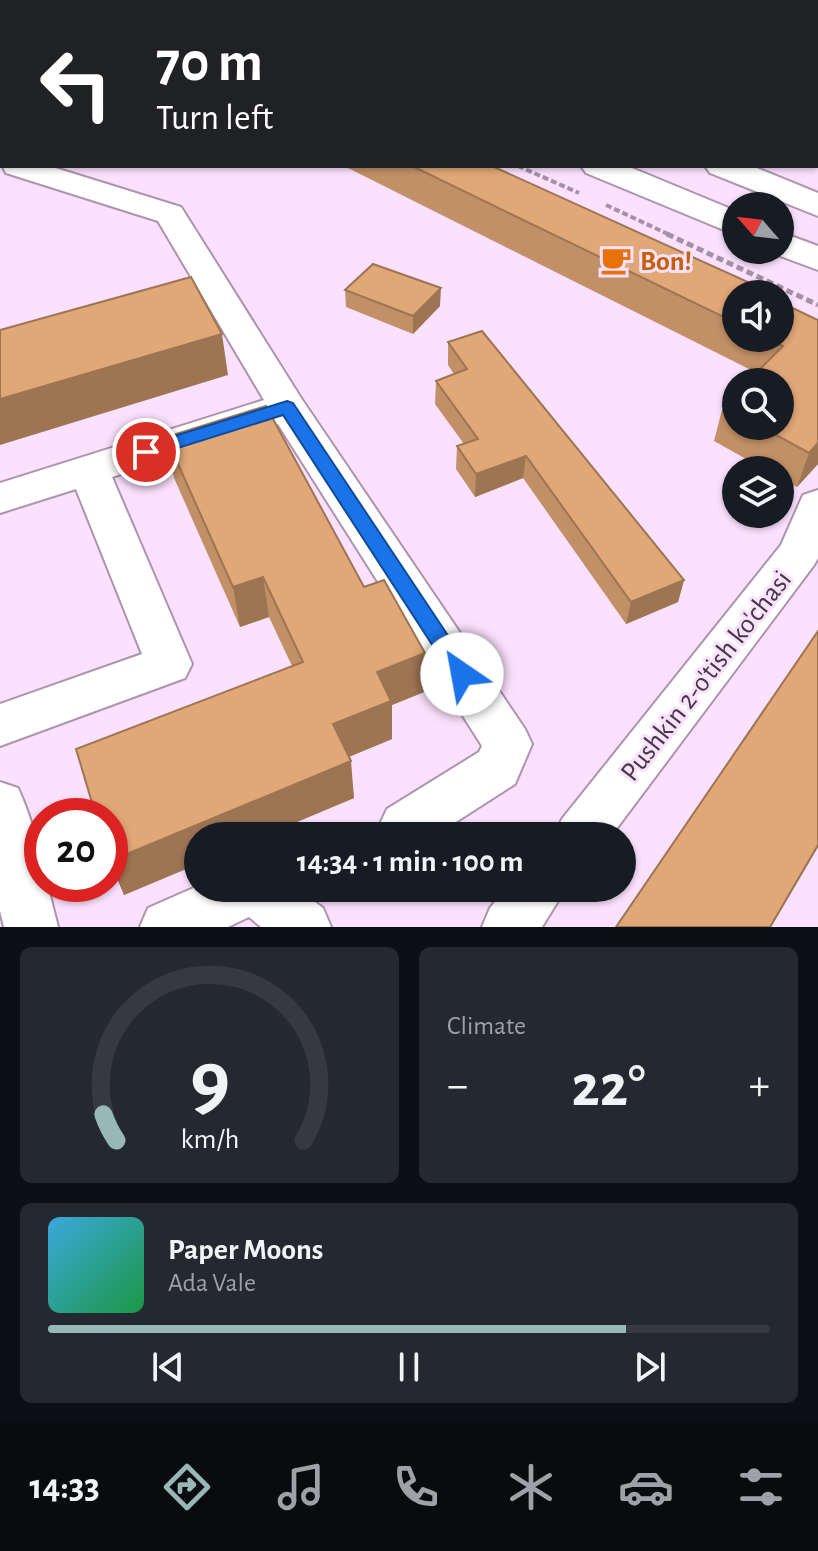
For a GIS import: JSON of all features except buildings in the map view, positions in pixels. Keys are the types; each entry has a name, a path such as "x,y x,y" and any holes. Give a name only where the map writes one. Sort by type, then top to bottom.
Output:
{"main road":[{"path":"727,168 818,205"},
{"path":"591,181 722,220"},
{"path":"794,249 818,259"}],"street":[{"path":"0,195 11,168"},
{"path":"22,168 170,214 287,407 508,744 497,768 411,822"},
{"path":"0,498 287,407"},
{"path":"0,725 169,664 89,470"},
{"name":"Pushkin 2-o'tish ko'chasi","path":"591,822 789,567 799,553 818,506"},
{"path":"0,805 31,927"},
{"path":"167,927 223,902"},
{"path":"259,902 269,927"},
{"path":"272,902 304,927"},
{"path":"509,927 528,902"}],"path":[{"path":"528,168 591,181"},
{"path":"598,201 818,305"}],"place":[{"name":"Bon!","path":"616,260"}],"route":[{"path":"146,452 287,407 462,674"}]}
